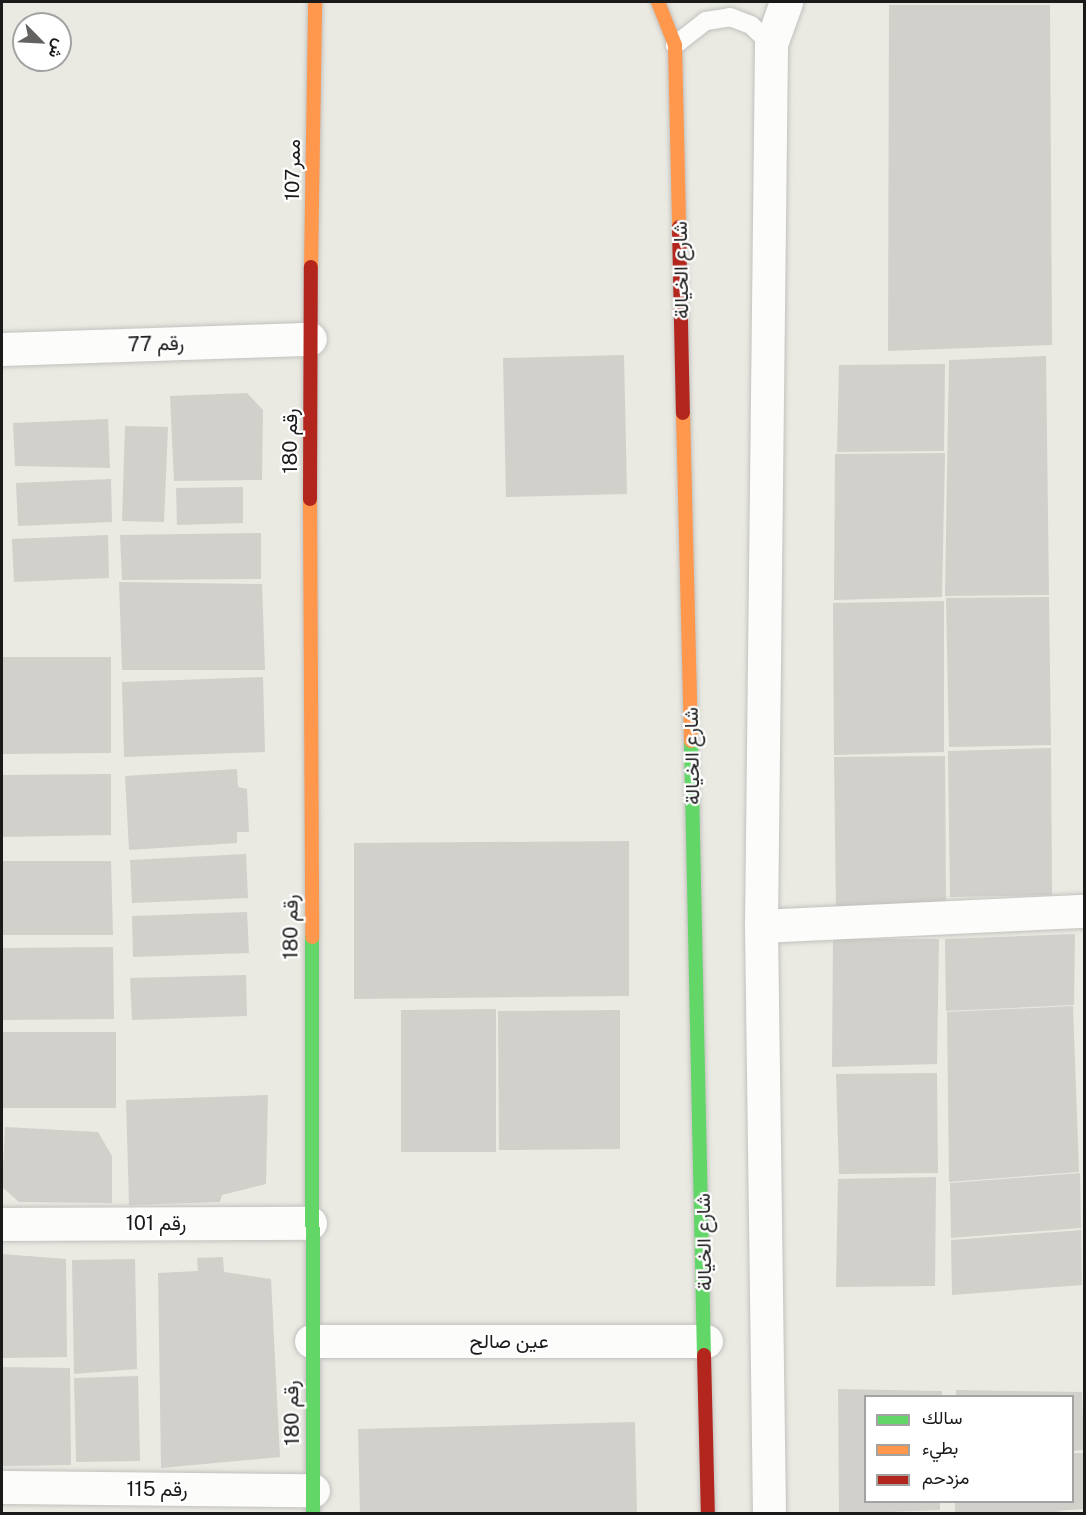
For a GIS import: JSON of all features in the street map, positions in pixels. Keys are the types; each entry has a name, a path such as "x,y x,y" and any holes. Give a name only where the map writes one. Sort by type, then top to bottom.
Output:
{"street":[{"name":"ممر107","path":"310,339 315,2"},
{"name":"شارع الخيالة","path":"658,2 675,45 706,1341 708,1514"},
{"path":"769,1514 761,926 771,44 786,2"},
{"name":"رقم 77","path":"2,349 310,339"},
{"name":"رقم 180","path":"310,339 310,1222 313,1502"},
{"path":"761,926 1084,911"},
{"name":"رقم 101","path":"2,1224 310,1222"},
{"name":"عين صالح","path":"311,1341 706,1341"},
{"name":"رقم 115","path":"2,1487 313,1502"}],"lane":[{"path":"675,45 706,21 730,17 751,25 771,44"}],"building":[{"path":"889,5 1050,5 1052,345 888,351"},
{"path":"624,355 627,494 506,497 503,358"},
{"path":"1046,356 1049,595 945,596 949,360"},
{"path":"945,364 944,451 837,452 839,365"},
{"path":"247,393 263,410 262,480 174,481 170,396"},
{"path":"108,419 110,468 15,466 13,423"},
{"path":"125,426 168,427 164,522 122,521"},
{"path":"945,453 942,597 834,600 835,454"},
{"path":"111,479 112,522 18,526 16,483"},
{"path":"243,487 243,523 177,525 176,488"},
{"path":"261,533 261,579 122,580 120,535"},
{"path":"108,535 109,578 14,582 12,539"},
{"path":"119,582 262,584 265,670 122,670"},
{"path":"1049,597 1051,745 949,747 946,598"},
{"path":"944,601 944,752 834,755 833,603"},
{"path":"2,657 111,657 111,753 2,754"},
{"path":"263,677 265,752 124,757 122,682"},
{"path":"1051,748 1052,895 950,897 948,751"},
{"path":"945,756 946,904 836,910 834,757"},
{"path":"237,769 238,787 247,789 249,832 237,832 237,843 129,850 125,776"},
{"path":"111,774 111,835 2,837 2,775"},
{"path":"629,841 629,996 354,999 354,843"},
{"path":"246,854 248,898 132,903 130,860"},
{"path":"2,861 111,861 113,935 2,935"},
{"path":"247,912 249,953 133,957 132,916"},
{"path":"1075,934 1074,1005 946,1011 945,939"},
{"path":"833,939 939,939 937,1064 832,1067"},
{"path":"113,947 114,1019 2,1020 2,948"},
{"path":"246,975 247,1016 132,1020 130,978"},
{"path":"1073,1006 1079,1172 949,1182 947,1012"},
{"path":"496,1009 496,1152 401,1152 401,1010"},
{"path":"620,1010 620,1149 499,1150 498,1011"},
{"path":"3,1032 116,1032 116,1108 2,1108"},
{"path":"937,1073 938,1173 839,1174 836,1074"},
{"path":"268,1095 266,1184 222,1195 220,1202 129,1205 126,1100"},
{"path":"5,1127 98,1132 112,1156 112,1203 19,1202 2,1187"},
{"path":"1080,1173 1081,1228 951,1238 950,1183"},
{"path":"936,1177 935,1286 836,1287 838,1179"},
{"path":"1081,1230 1082,1285 952,1295 951,1240"},
{"path":"2,1254 66,1259 67,1357 2,1358"},
{"path":"223,1257 224,1272 271,1279 280,1457 161,1468 158,1273 198,1271 197,1258"},
{"path":"135,1259 137,1369 74,1374 72,1260"},
{"path":"2,1367 70,1368 71,1465 2,1466"},
{"path":"138,1376 140,1461 76,1462 74,1378"},
{"path":"838,1389 942,1391 942,1395 864,1395 864,1503 940,1503 940,1510 839,1514"},
{"path":"956,1390 1082,1392 1084,1450 1074,1451 1074,1395 956,1395"},
{"path":"635,1422 637,1514 360,1514 358,1429"},
{"path":"1074,1453 1084,1453 1084,1509 1055,1511 1084,1514 955,1514 955,1503 1074,1503"}],"traffic: fast":[{"path":"691,741 704,1355"},
{"path":"312,937 313,1514"}],"traffic: slow":[{"path":"311,267 315,2"},
{"path":"658,2 675,45 679,227"},
{"path":"683,413 691,741"},
{"path":"310,499 312,937"}],"traffic: jam":[{"path":"679,227 683,413"},
{"path":"310,499 311,267"},
{"path":"704,1355 708,1514"}]}
